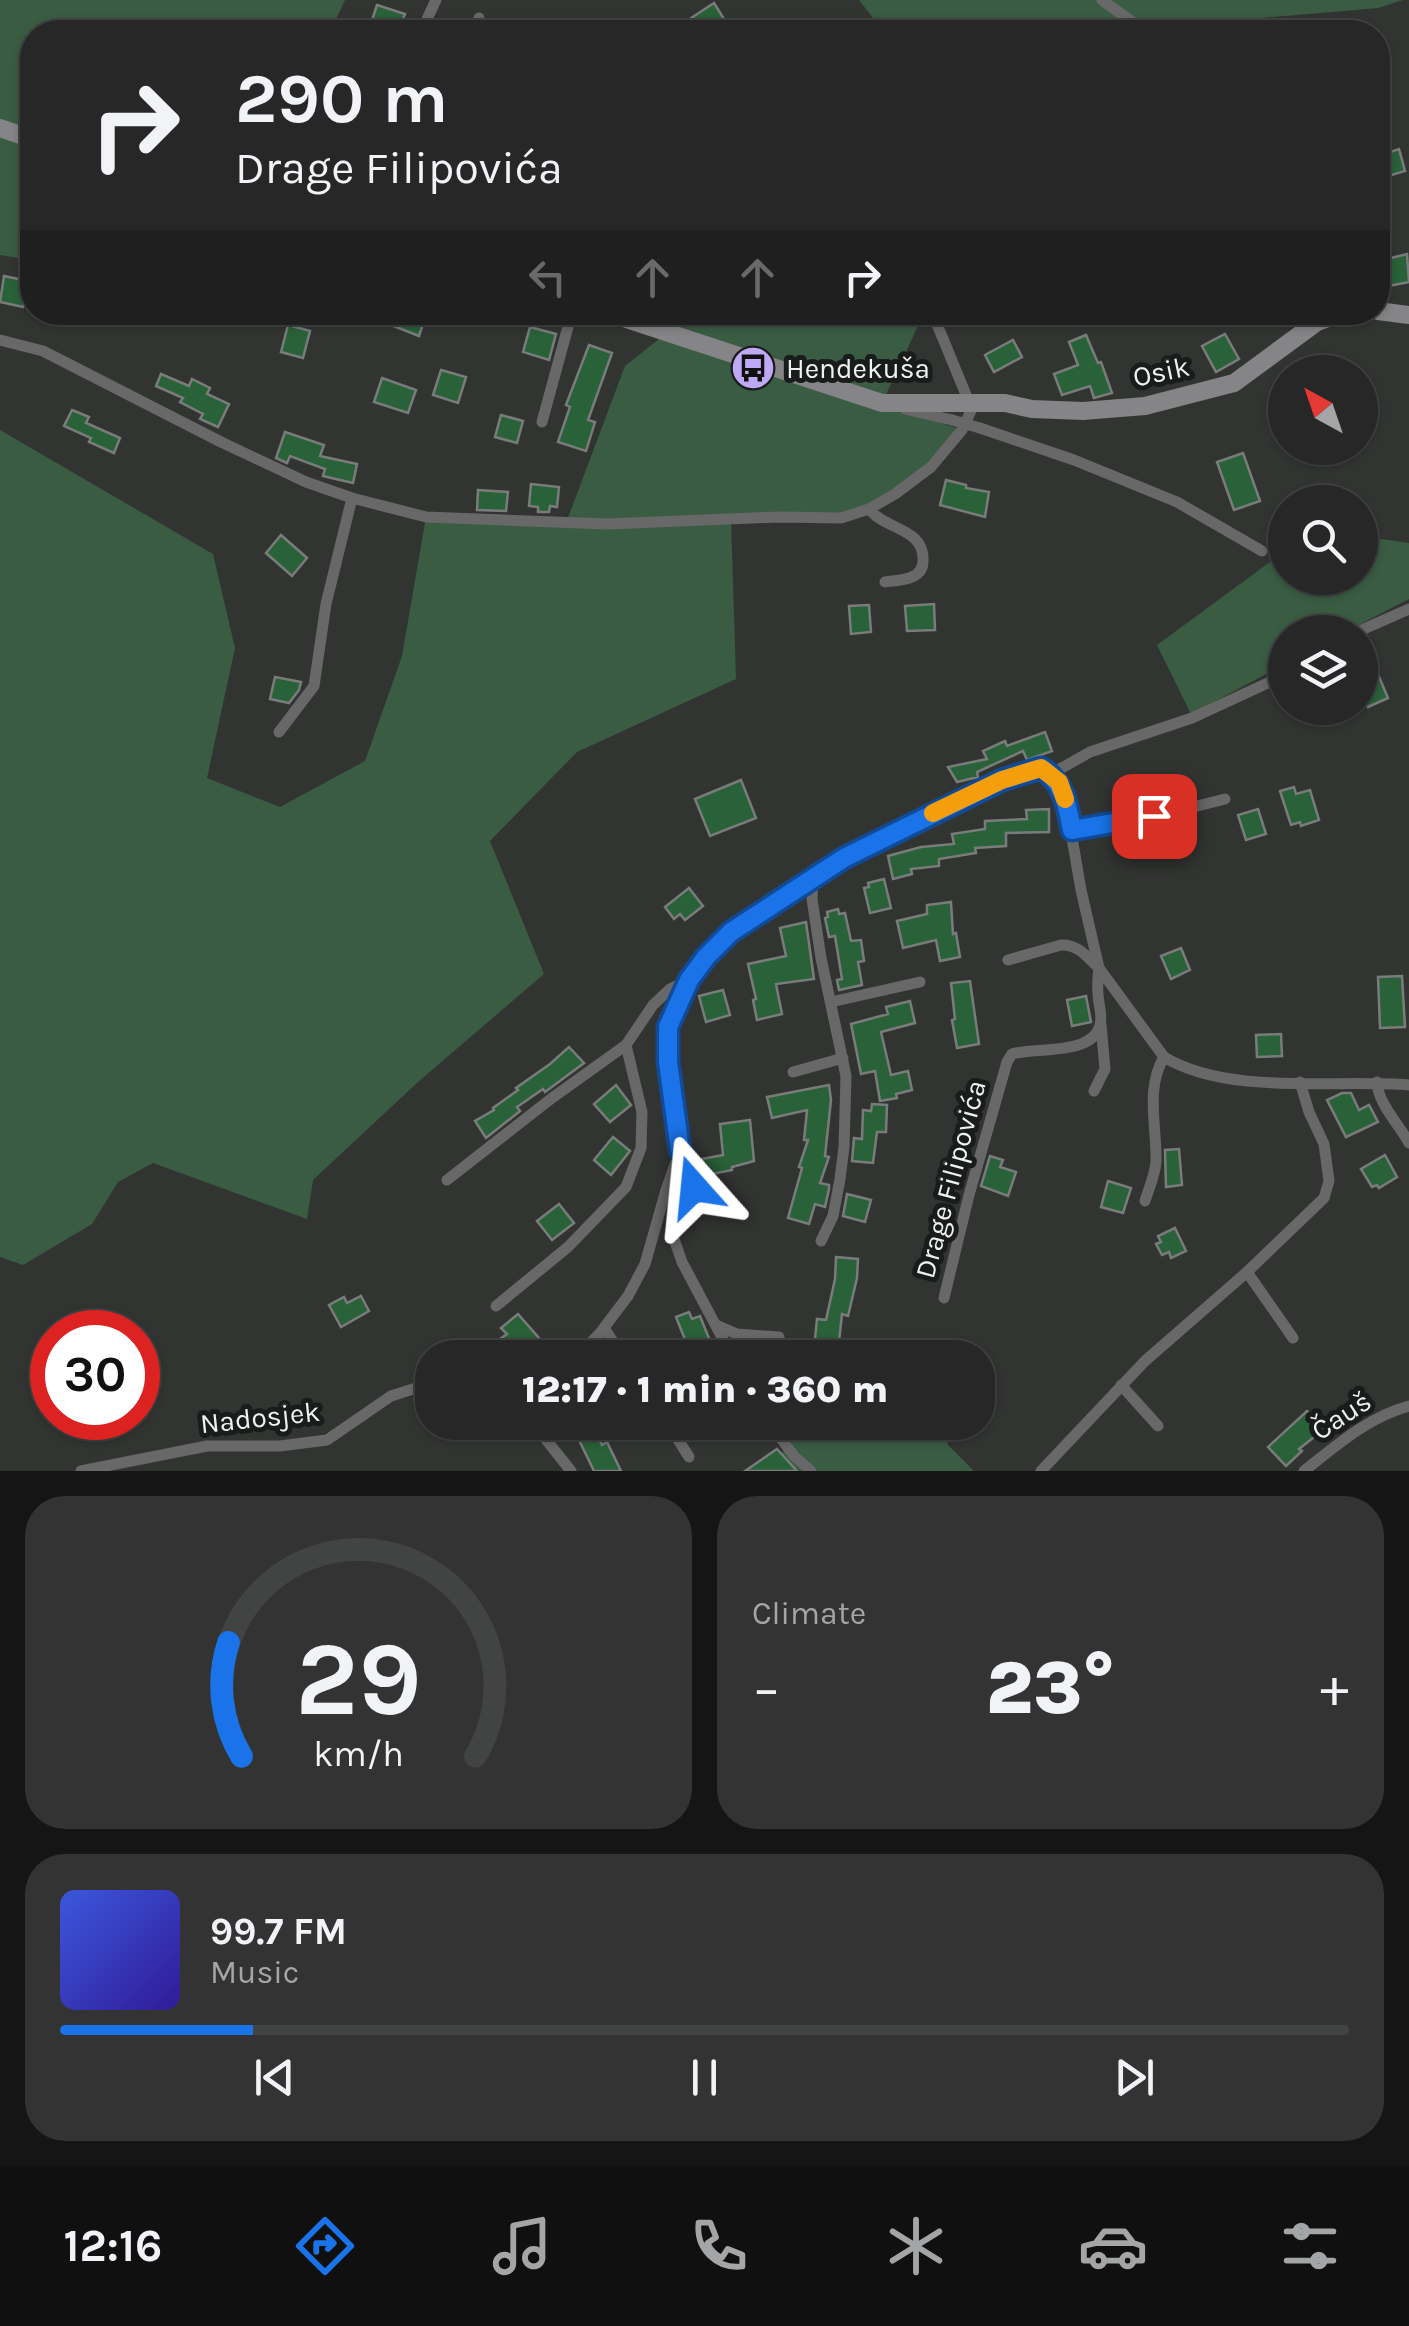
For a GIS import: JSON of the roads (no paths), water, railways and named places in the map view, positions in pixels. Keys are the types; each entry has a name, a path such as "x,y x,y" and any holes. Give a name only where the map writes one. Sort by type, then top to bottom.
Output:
{"main road":[{"name":"Osik","path":"671,325 882,403 1005,403 1032,409 1082,410 1145,406 1234,382 1313,325"}],"street":[{"path":"1102,0 1130,20"},
{"path":"542,422 568,325"},
{"path":"0,340 43,351 220,442 306,482 352,498 426,517 607,524 841,518 869,509 895,494 931,466 962,430 972,402 938,325"},
{"path":"882,403 980,428 1074,460 1178,502 1262,551"},
{"path":"279,732 314,686 326,604 352,498"},
{"path":"869,509 875,517 911,534 922,549 924,563 917,574 907,580 886,582"},
{"path":"1378,623 1409,609"},
{"path":"1051,774 1090,752 1192,718 1268,683"},
{"path":"724,1340 682,1262 673,1236 695,1176 680,1150 668,1062 668,1027 689,980 731,932 813,877 878,840 1002,780 1041,768 1059,782 1066,803 1099,968 1097,990 1105,1069 1094,1091"},
{"path":"1072,830 1225,799"},
{"path":"813,877 820,958 846,1076 844,1148 832,1216 821,1241"},
{"path":"1008,960 1061,945 1076,947 1099,968 1164,1057 1175,1064 1214,1076 1254,1082 1409,1084"},
{"path":"447,1180 626,1045 653,1005 689,980"},
{"path":"831,1002 920,982"},
{"name":"Drage Filipovića","path":"944,1298 1007,1062 1012,1054 1026,1050 1074,1047 1096,1034 1100,1025"},
{"path":"496,1306 568,1246 626,1187 641,1148 642,1112 626,1045"},
{"path":"1145,1201 1155,1170 1152,1104 1164,1057"},
{"path":"793,1072 843,1058"},
{"path":"1041,1471 1121,1385 1247,1272 1328,1191 1324,1144 1308,1112 1300,1082"},
{"path":"1377,1082 1382,1100 1409,1144"},
{"path":"593,1340 628,1296 645,1264 680,1150"},
{"path":"1247,1272 1293,1338"},
{"path":"716,1325 737,1334 779,1337"},
{"path":"604,1328 612,1340"},
{"path":"1121,1385 1158,1426"},
{"name":"Nadosjek","path":"82,1471 136,1465 206,1446 280,1446 327,1440 390,1396 415,1388"},
{"name":"Čauš","path":"1304,1471 1386,1412 1409,1406"},
{"path":"546,1440 571,1471"},
{"path":"678,1440 689,1458"},
{"path":"782,1440 811,1471"}],"place":[{"name":"Hendekuša","path":"753,368"}]}
